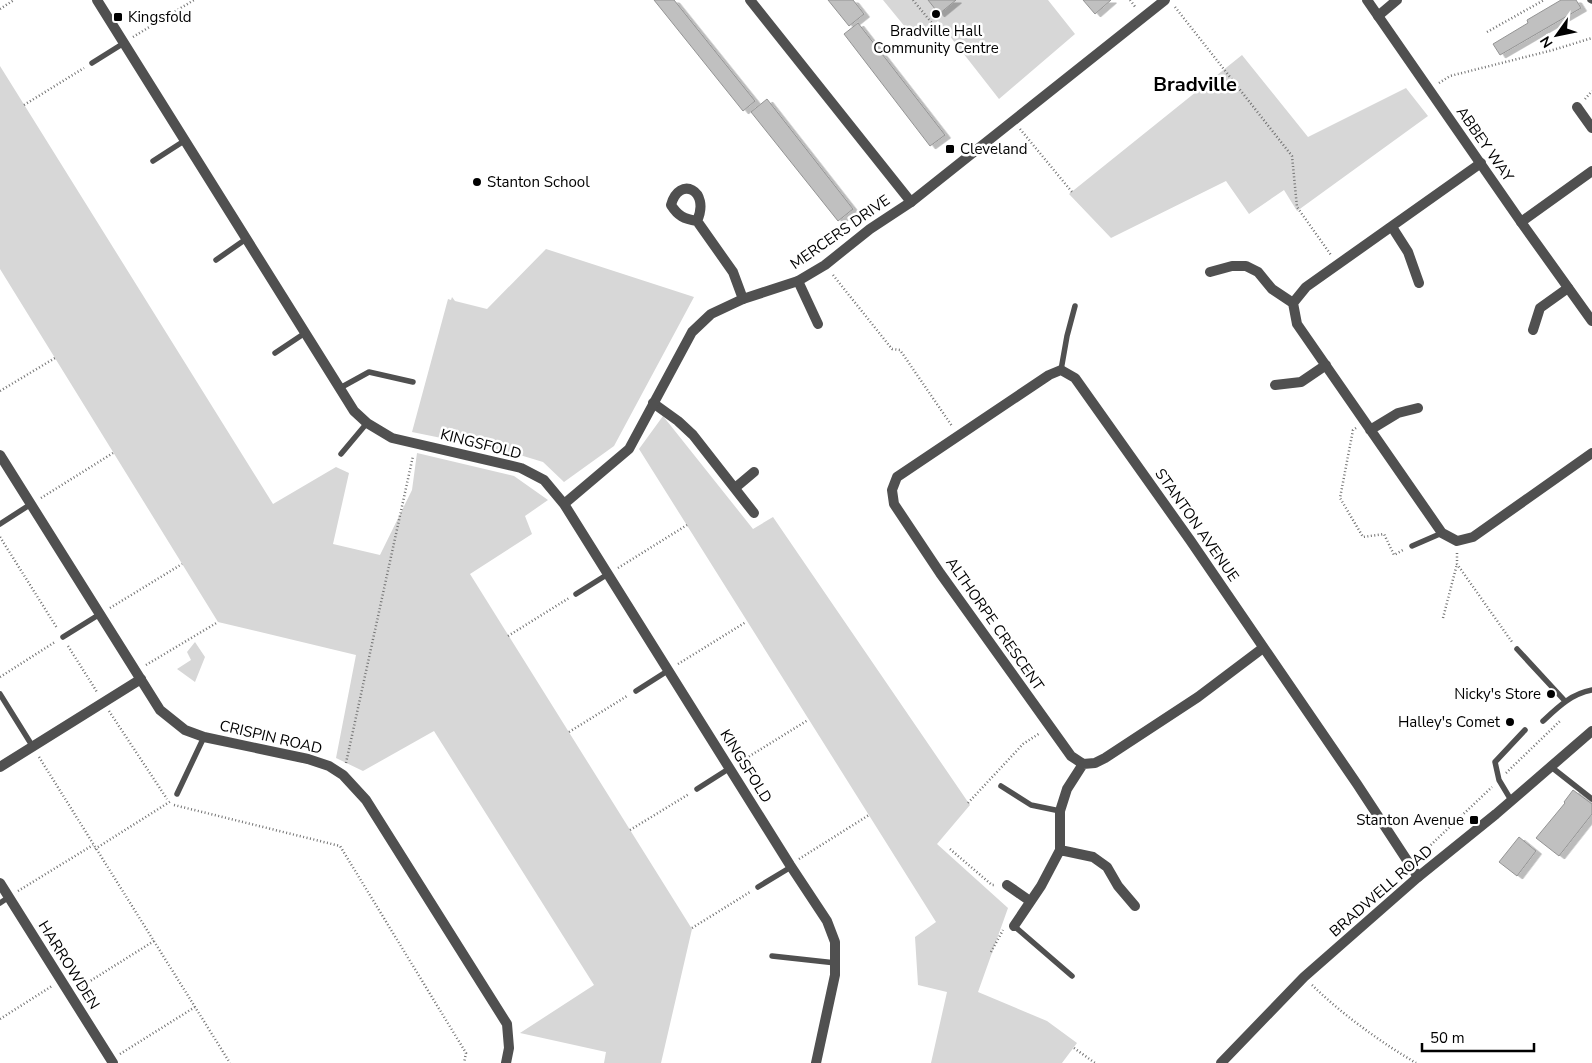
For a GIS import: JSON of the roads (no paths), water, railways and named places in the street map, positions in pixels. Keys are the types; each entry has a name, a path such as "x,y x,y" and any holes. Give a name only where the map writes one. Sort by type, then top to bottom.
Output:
{"street":[{"name":"KINGSFOLD","path":"97,0 354,411 367,423 392,438 521,468 544,480 564,504 826,921 835,942 836,976 816,1063"},
{"path":"750,0 912,202"},
{"name":"ABBEY WAY","path":"1366,0 1592,321"},
{"path":"1378,16 1397,0"},
{"name":"MERCERS DRIVE","path":"564,504 629,449 692,332 711,314 743,299 798,281 825,265 870,229 912,202 1163,1"},
{"path":"1577,107 1592,128"},
{"path":"1293,303 1306,287 1481,163"},
{"path":"1521,222 1592,171"},
{"path":"697,221 733,272 743,299"},
{"path":"1392,226 1408,252 1419,283"},
{"path":"1210,272 1232,266 1246,266 1258,272 1272,289 1293,303 1297,324 1442,533 1457,541 1473,537 1592,453"},
{"path":"798,281 818,324"},
{"path":"1533,330 1540,308 1568,288"},
{"path":"1275,385 1301,382 1326,365"},
{"name":"ALTHORPE CRESCENT","path":"1062,370 1049,375 897,477 892,490 894,504 940,573 1071,756 1083,764"},
{"name":"STANTON AVENUE","path":"1062,370 1075,378 1190,540 1357,784 1418,877"},
{"path":"653,402 693,435 754,513"},
{"path":"1368,426 1398,413 1418,408"},
{"name":"CRISPIN ROAD","path":"0,455 160,710 184,730 204,737 308,759 329,766 343,774 366,800 507,1024 509,1048 506,1063"},
{"path":"735,488 754,472"},
{"path":"1014,926 1041,886 1060,850 1060,811 1067,789 1083,764 1095,763 1135,740 1198,697 1263,648"},
{"path":"0,767 103,703 139,675"},
{"name":"BRADWELL ROAD","path":"1221,1063 1304,977 1418,877 1496,814 1592,731"},
{"path":"1060,850 1093,857 1107,867 1118,886 1135,906"},
{"name":"HARROWDEN","path":"0,883 4,900 62,980 112,1061"},
{"path":"1008,885 1030,901"}],"lane":[{"path":"92,63 124,43"},
{"path":"153,161 184,141"},
{"path":"216,260 246,239"},
{"path":"1062,370 1066,336 1076,306"},
{"path":"275,353 305,333"},
{"path":"340,388 369,372 413,382"},
{"path":"341,454 367,423"},
{"path":"0,524 31,504"},
{"path":"1412,546 1442,533"},
{"path":"576,594 608,574"},
{"path":"63,637 100,614"},
{"path":"1516,649 1565,701"},
{"path":"636,691 669,670"},
{"path":"1543,721 1565,701 1583,692 1592,690"},
{"path":"0,694 33,747"},
{"path":"1511,800 1498,780 1495,762 1525,730"},
{"path":"177,794 204,737"},
{"path":"1550,766 1592,799"},
{"path":"696,789 730,768"},
{"path":"1001,786 1031,805 1060,811"},
{"path":"758,887 790,866"},
{"path":"1014,926 1072,976"},
{"path":"772,956 836,963"}],"place":[{"name":"Bradville Hall Community Centre","path":"936,14"},
{"name":"Kingsfold","path":"118,17"},
{"name":"Cleveland","path":"950,149"},
{"name":"Stanton School","path":"477,182"},
{"name":"Nicky's Store","path":"1551,694"},
{"name":"Halley's Comet","path":"1510,722"},
{"name":"Stanton Avenue","path":"1474,820"}],"district":[{"name":"Bradville","path":"1195,84"}]}
